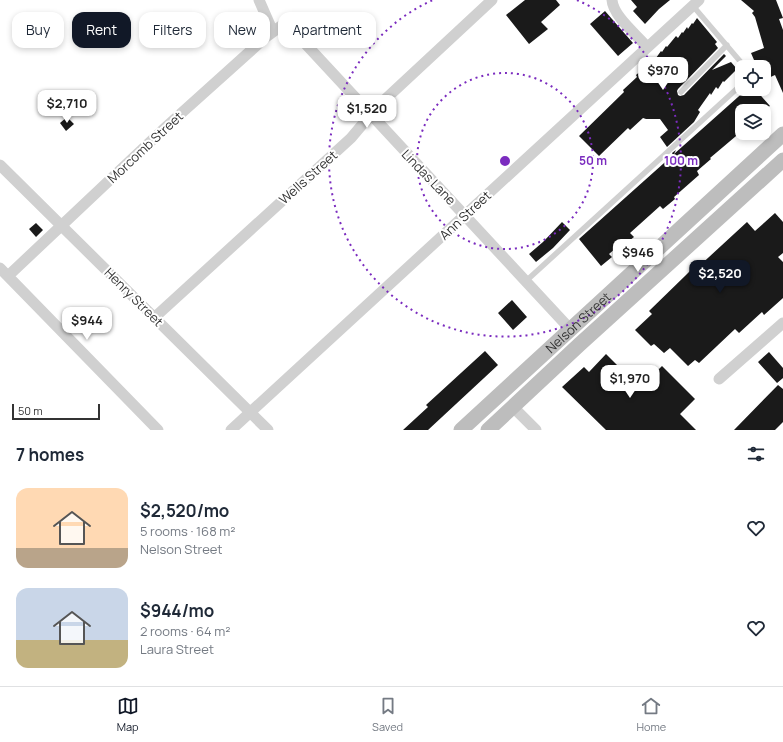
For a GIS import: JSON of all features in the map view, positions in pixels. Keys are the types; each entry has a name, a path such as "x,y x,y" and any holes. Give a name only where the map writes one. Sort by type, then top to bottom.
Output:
{"main road":[{"name":"Nelson Street","path":"461,430 783,134"},
{"name":"Nelson Street","path":"488,430 590,335 783,160"},
{"path":"500,395 513,407"}],"street":[{"path":"259,0 273,32"},
{"name":"Wells Street","path":"155,317 351,138 378,106 492,0"},
{"path":"612,0 617,14 647,47"},
{"name":"Ann Street","path":"230,430 696,3"},
{"name":"Morcomb Street","path":"8,276 167,126 278,28"},
{"name":"Lindas Lane","path":"309,48 370,116 465,215 571,330"},
{"name":"Henry Street","path":"0,165 268,430"},
{"path":"0,268 158,430"},
{"path":"719,379 783,323"},
{"path":"513,407 536,430"}],"lane":[{"path":"696,3 739,60"},
{"path":"681,92 727,45"},
{"path":"526,281 735,90"}],"building":[{"path":"525,0 556,0 560,5 541,22 548,29 529,44 506,15"},
{"path":"631,0 670,0 645,24 633,11 637,7"},
{"path":"741,0 776,0 783,18 779,19 783,30 783,93 775,75 771,77 771,60 754,60 751,53 764,48 755,17 752,13 754,11"},
{"path":"605,11 633,43 618,56 590,24"},
{"path":"697,18 717,42 715,44 718,48 678,89 678,95 684,95 724,54 726,56 712,70 731,62 735,67 735,71 724,82 723,81 718,89 716,87 711,95 710,93 698,110 700,112 694,122 667,147 660,137 668,130 660,119 643,118 630,130 628,128 599,156 579,136 624,92 623,90 637,77 636,75 656,58 676,36 678,38 687,27 688,29 692,23 693,24"},
{"path":"739,96 761,96 768,104 735,104 735,137 697,171 699,175 674,197 675,199 663,209 660,206 630,233 634,237 624,245 622,243 609,254 612,257 601,266 579,239 673,155 672,153 676,150 674,154"},
{"path":"67,117 74,124 66,131 60,123"},
{"path":"775,213 783,222 783,253 778,257 783,262 783,298 764,315 762,312 739,333 735,329 699,363 695,360 688,366 670,348 664,353 654,344 651,346 635,330 652,314 649,311 694,267 696,269 747,222 755,231"},
{"path":"562,222 570,230 553,248 536,262 529,254"},
{"path":"36,223 43,230 36,237 29,229"},
{"path":"512,300 527,317 513,330 498,313"},
{"path":"485,351 498,365 428,430 403,430 428,407 426,405"},
{"path":"769,352 783,368 783,378 777,383 758,362"},
{"path":"606,354 640,388 662,366 695,399 680,414 696,430 606,430 562,387 584,367 589,372"},
{"path":"778,385 783,389 783,422 775,430 734,430"}]}
